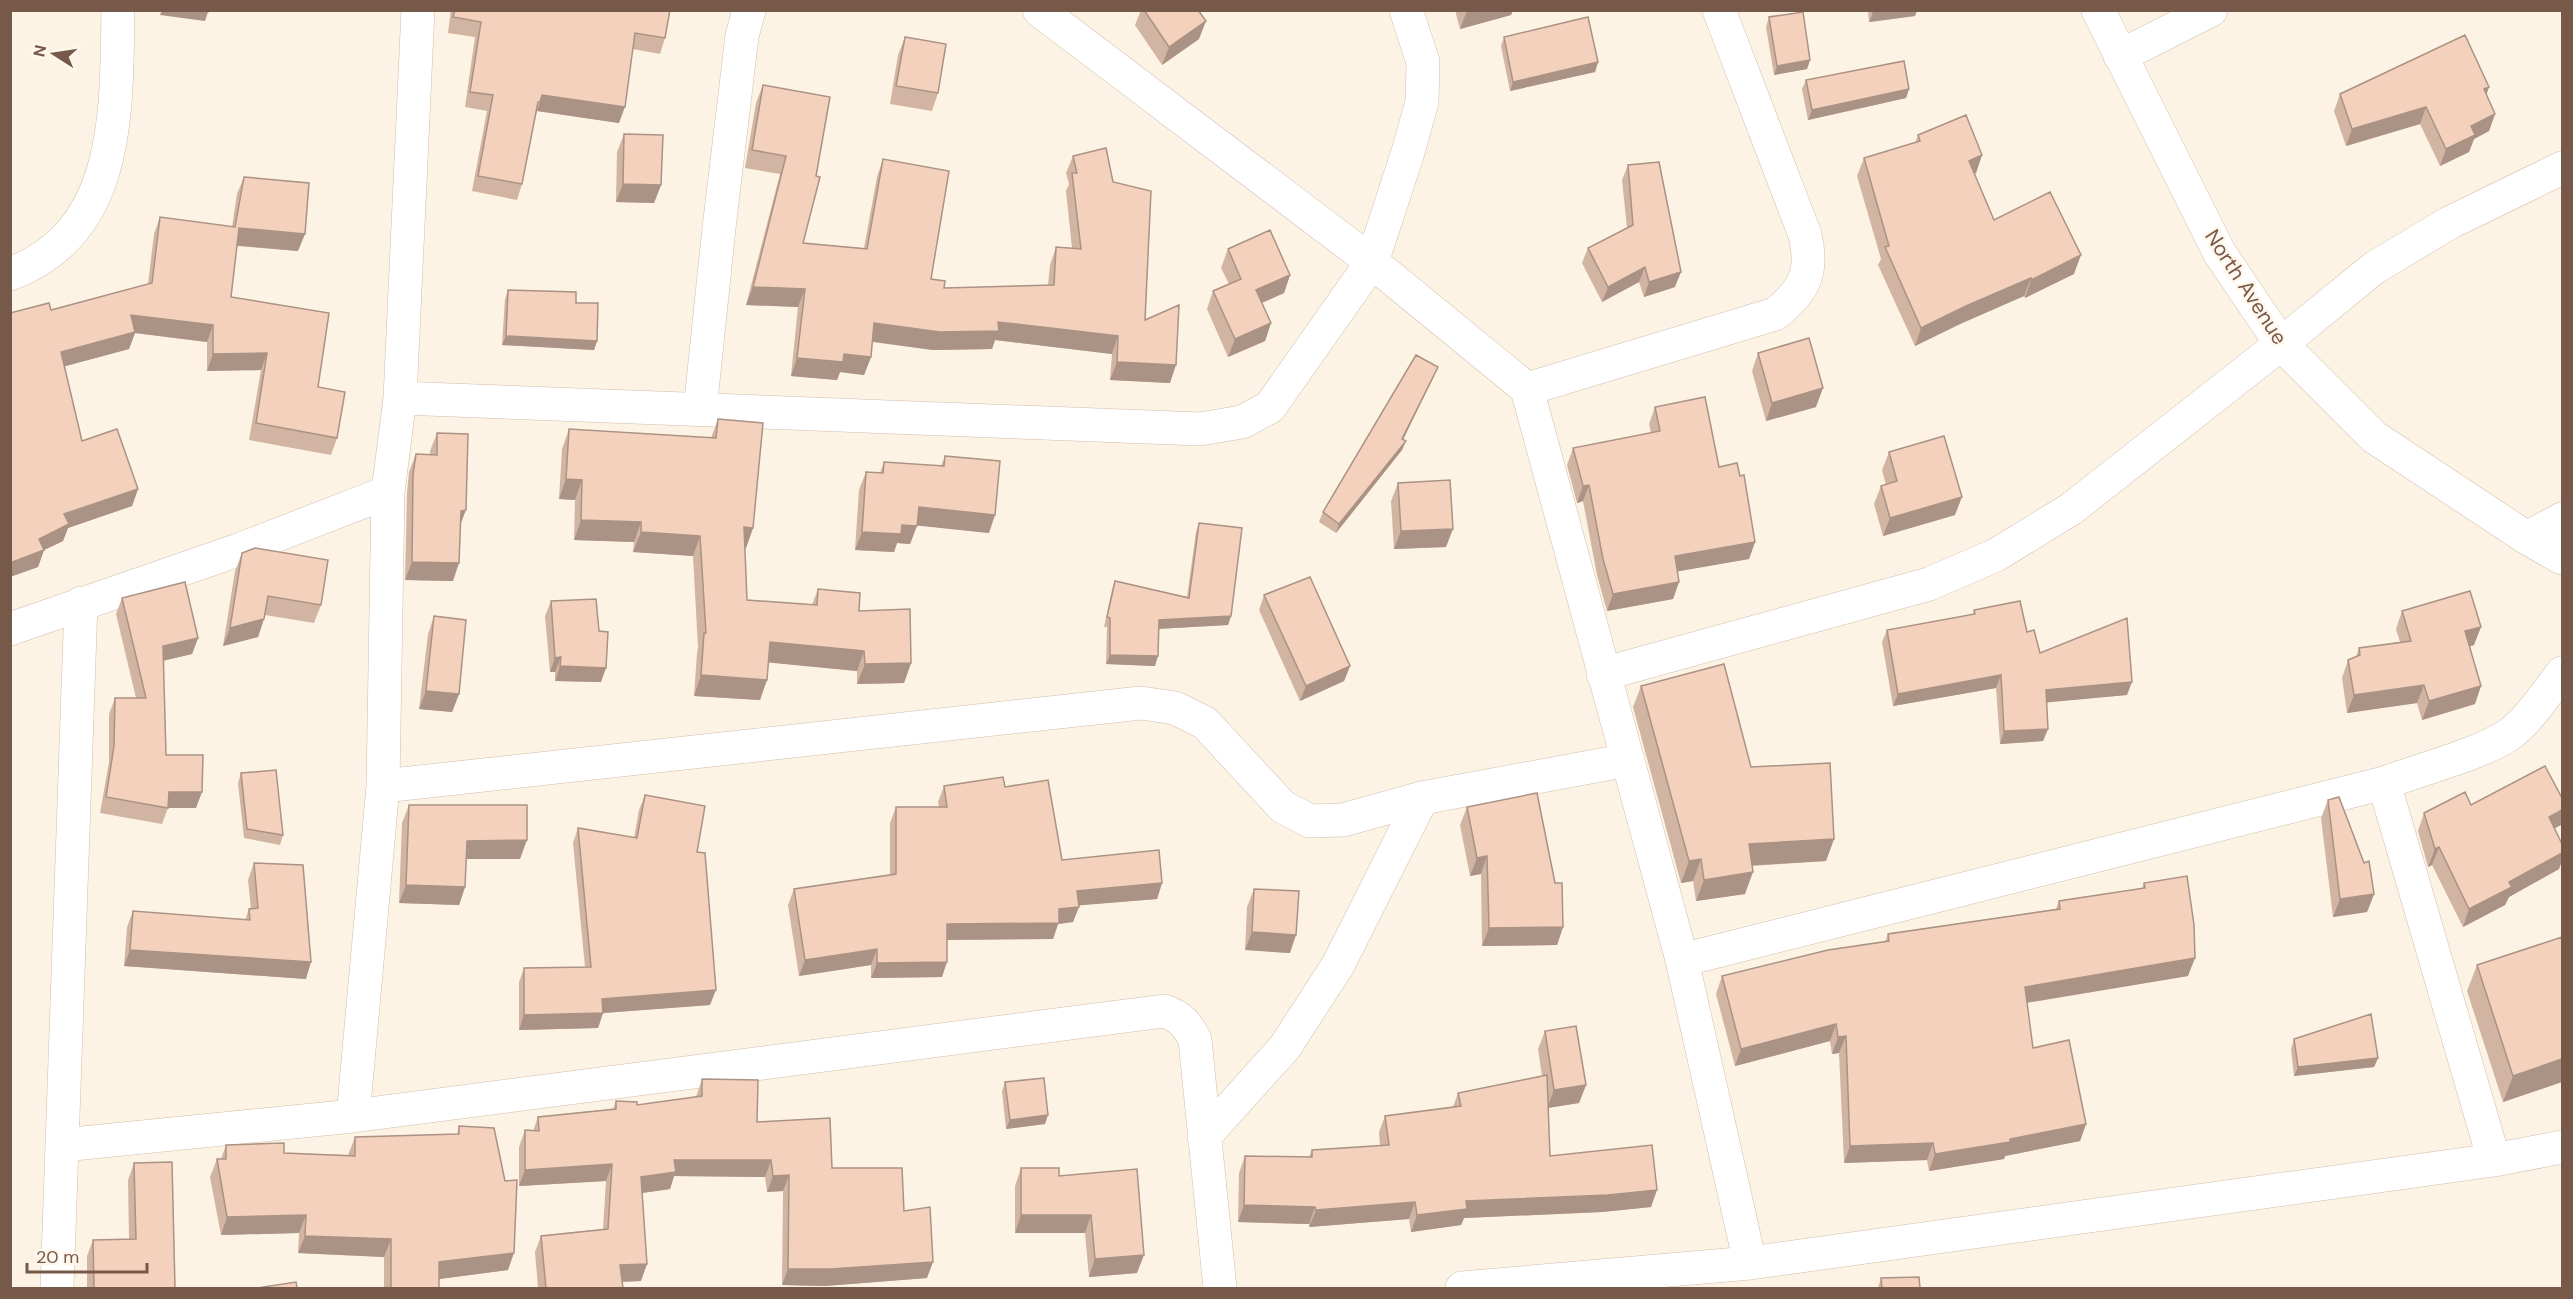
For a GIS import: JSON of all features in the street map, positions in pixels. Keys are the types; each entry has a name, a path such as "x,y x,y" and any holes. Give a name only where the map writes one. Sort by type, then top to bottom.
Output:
{"street":[{"path":"10,274 23,269 67,240 91,206 108,155 116,104 118,10"},
{"path":"353,1116 383,786 388,492 400,398 418,10"},
{"path":"700,410 742,36 749,10"},
{"path":"1039,10 1372,262 1527,389 1682,960 1750,1263"},
{"path":"400,398 1200,429 1242,422 1270,407 1372,262 1422,102 1424,62 1406,10"},
{"path":"1527,389 1775,315 1793,300 1806,278 1810,256 1805,235 1719,10"},
{"name":"North Avenue","path":"2098,10 2219,252 2281,344 2374,437 2527,538 2562,558"},
{"path":"2120,56 2211,10"},
{"path":"1603,674 1929,584 1996,555 2071,509 2374,268 2449,223 2562,168"},
{"path":"10,628 241,549 388,492"},
{"path":"2527,538 2562,519"},
{"path":"57,1288 81,603"},
{"path":"1682,960 2384,783 2483,747 2507,735 2528,716 2562,673"},
{"path":"383,786 1141,703 1175,708 1205,723 1283,807 1311,821 1343,820 1422,798 1628,760"},
{"path":"2384,783 2494,1160"},
{"path":"1204,1137 1291,1038 1338,965 1422,798"},
{"path":"63,1145 353,1116 1164,1011 1177,1016 1186,1023 1195,1040 1220,1288"},
{"path":"1462,1288 1750,1263 2494,1160 2562,1147"}],"building":[{"path":"455,10 670,10 665,38 635,33 625,107 542,95 538,102 522,184 478,176 493,95 470,92 481,22 453,17"},
{"path":"1144,10 1198,10 1206,21 1169,47"},
{"path":"1873,10 1893,10 1873,13"},
{"path":"1803,12 1810,60 1777,66 1769,17"},
{"path":"1588,17 1598,62 1513,82 1504,37"},
{"path":"2465,35 2489,87 2484,89 2495,114 2471,126 2475,135 2446,149 2426,107 2352,129 2340,94"},
{"path":"905,37 946,44 938,93 896,86"},
{"path":"1904,61 1909,89 1812,110 1806,80"},
{"path":"763,85 830,97 816,176 820,177 803,243 867,249 883,159 949,171 931,279 945,281 944,288 1054,285 1056,247 1081,249 1072,173 1077,173 1073,156 1106,148 1113,182 1151,191 1145,320 1179,305 1176,365 1117,362 1118,336 998,322 999,331 940,332 874,323 871,357 844,354 843,362 797,358 805,289 753,287 786,156 752,150"},
{"path":"1966,115 1982,155 1969,161 1994,220 2050,192 2081,255 2031,280 2031,278 1966,306 1921,328 1885,247 1889,246 1864,158 1920,141 1918,135"},
{"path":"624,134 663,135 661,185 623,184"},
{"path":"1659,162 1681,272 1649,282 1645,267 1608,287 1588,248 1633,225 1628,165"},
{"path":"244,177 309,183 305,234 239,228 231,297 329,313 318,387 345,392 337,438 256,423 267,353 213,354 213,325 131,315 135,332 61,352 82,441 117,429 138,489 64,514 69,524 39,539 44,550 10,563 10,313 49,303 51,310 152,283 160,217 235,227"},
{"path":"1270,230 1290,275 1256,290 1271,323 1235,339 1213,291 1241,279 1228,249"},
{"path":"508,290 576,292 576,303 598,303 597,341 506,336"},
{"path":"1809,338 1823,388 1772,403 1758,353"},
{"path":"1416,355 1438,367 1402,439 1406,441 1339,524 1323,512"},
{"path":"1705,397 1719,467 1737,463 1740,476 1744,475 1755,542 1675,556 1679,582 1613,594 1603,559 1589,485 1583,486 1573,448 1660,431 1655,407"},
{"path":"718,419 763,423 753,528 744,527 747,600 817,605 818,589 860,593 859,611 910,609 911,663 865,664 864,651 770,642 767,680 701,675 704,633 706,633 700,536 641,532 641,522 581,520 582,480 566,479 569,429 716,438"},
{"path":"437,433 468,434 466,510 461,511 459,563 412,562 413,475 416,454 437,455"},
{"path":"1944,436 1962,497 1890,518 1881,486 1897,481 1889,452"},
{"path":"945,456 1000,461 995,515 919,507 917,526 902,525 901,534 862,532 866,472 883,473 884,462 944,466"},
{"path":"1450,480 1453,529 1401,531 1398,483"},
{"path":"1199,523 1242,528 1231,616 1159,620 1158,656 1110,655 1110,618 1107,617 1115,581 1189,598"},
{"path":"255,548 328,560 321,605 268,596 264,619 230,628 242,553"},
{"path":"1310,577 1350,666 1306,686 1264,595"},
{"path":"185,582 198,638 163,646 166,755 203,755 202,792 169,792 168,808 106,797 114,746 115,698 146,698 122,598"},
{"path":"2470,591 2481,627 2465,631 2481,686 2429,701 2424,685 2354,695 2348,660 2360,655 2359,648 2411,641 2402,611"},
{"path":"596,599 599,631 608,632 606,668 560,666 561,657 555,658 551,601"},
{"path":"2020,601 2027,632 2034,630 2040,653 2127,618 2132,682 2046,690 2048,729 2004,731 2001,675 1898,694 1887,630 1975,614 1974,610"},
{"path":"434,616 466,620 459,694 426,691"},
{"path":"1724,664 1751,767 1830,763 1834,839 1749,844 1753,872 1704,880 1701,859 1689,861 1641,686"},
{"path":"2545,766 2562,798 2562,810 2549,817 2562,844 2562,853 2509,882 2512,887 2469,909 2439,847 2435,849 2424,813 2465,792 2471,805"},
{"path":"276,770 283,835 247,829 241,773"},
{"path":"1003,777 1005,787 1048,780 1062,860 1159,850 1162,883 1077,891 1079,907 1059,909 1059,923 947,924 947,962 877,963 877,949 805,960 794,889 896,874 896,807 947,807 944,786"},
{"path":"1537,793 1555,883 1562,883 1563,927 1489,928 1487,856 1477,858 1467,807"},
{"path":"645,795 705,806 697,852 705,853 716,990 602,999 603,1013 524,1015 524,968 591,967 578,828 637,838"},
{"path":"2339,797 2364,863 2369,861 2374,894 2340,899 2328,800"},
{"path":"409,805 527,805 527,840 467,841 465,887 406,885"},
{"path":"254,863 303,865 311,962 130,950 133,911 250,920 249,909 258,908"},
{"path":"2187,876 2194,925 2195,958 2025,987 2033,1048 2069,1040 2086,1124 2010,1139 2010,1142 1935,1154 1933,1143 1850,1146 1846,1036 1838,1037 1836,1024 1741,1049 1722,976 1828,950 1889,941 1888,934 2060,909 2059,901 2145,888 2144,883"},
{"path":"1254,889 1299,891 1296,935 1252,932"},
{"path":"2562,937 2562,1059 2513,1076 2477,965"},
{"path":"2371,1014 2378,1058 2298,1067 2294,1039"},
{"path":"1576,1026 1586,1085 1554,1090 1545,1031"},
{"path":"1547,1075 1550,1156 1652,1145 1657,1190 1608,1195 1466,1201 1467,1209 1417,1215 1415,1202 1316,1210 1315,1207 1244,1205 1245,1156 1312,1157 1312,1150 1389,1145 1385,1116 1461,1106 1458,1093"},
{"path":"1044,1078 1048,1115 1010,1120 1005,1082"},
{"path":"702,1079 758,1080 757,1122 830,1118 832,1168 902,1168 904,1211 930,1207 933,1262 831,1269 788,1269 789,1175 773,1176 771,1160 674,1160 676,1172 641,1177 647,1264 620,1265 623,1288 546,1288 541,1236 608,1229 612,1164 525,1170 525,1130 539,1131 538,1117 616,1109 616,1101 637,1102 637,1105 702,1096"},
{"path":"459,1126 494,1128 505,1181 517,1180 514,1253 439,1262 439,1288 391,1288 391,1239 305,1236 306,1215 227,1217 217,1159 226,1159 226,1145 284,1143 284,1153 355,1156 355,1137 459,1134"},
{"path":"172,1162 175,1288 94,1288 93,1240 136,1239 134,1163"},
{"path":"1021,1168 1059,1168 1059,1176 1137,1169 1144,1255 1095,1259 1091,1215 1021,1215"},
{"path":"1919,1277 1920,1288 1882,1288 1881,1278"},
{"path":"296,1282 297,1288 257,1288"}]}
